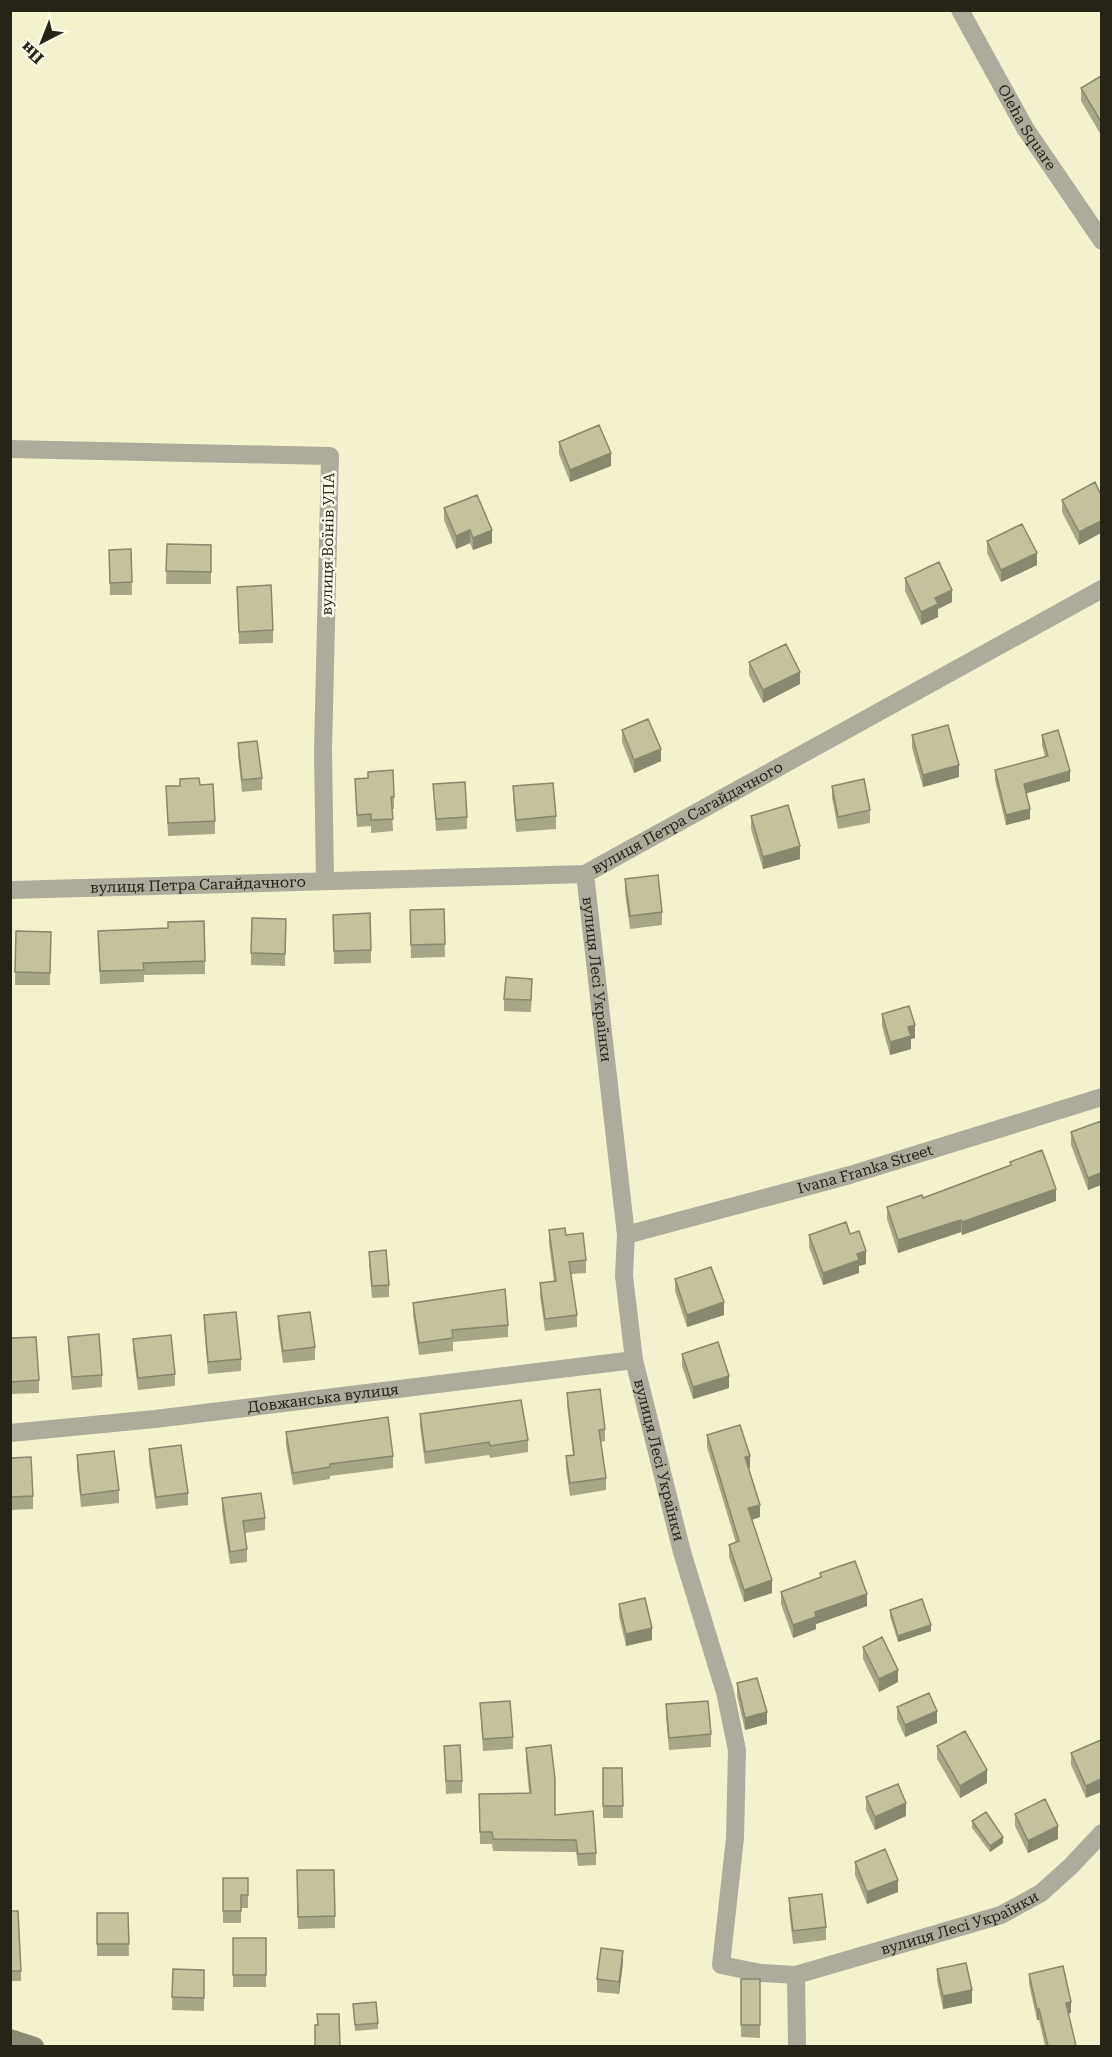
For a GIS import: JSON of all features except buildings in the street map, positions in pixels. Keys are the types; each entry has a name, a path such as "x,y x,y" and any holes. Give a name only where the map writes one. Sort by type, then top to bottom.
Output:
{"street":[{"name":"Oleha Square","path":"960,10 1025,128 1101,241"},
{"name":"вулиця Воїнів УПА","path":"10,449 330,456 323,751 325,881"},
{"name":"вулиця Петра Сагайдачного","path":"10,890 585,874 1101,589"},
{"name":"вулиця Лесі Українки","path":"585,874 626,1235 624,1276 634,1360 682,1552 725,1692 737,1750 735,1838 721,1965 761,1973 796,1975 1001,1915 1041,1893 1071,1866 1101,1833"},
{"name":"Ivana Franka Street","path":"626,1235 850,1175 1101,1097"},
{"name":"Довжанська вулиця","path":"10,1433 155,1419 634,1360"},
{"path":"796,1975 797,2046"},
{"path":"10,2038 35,2046"}]}
